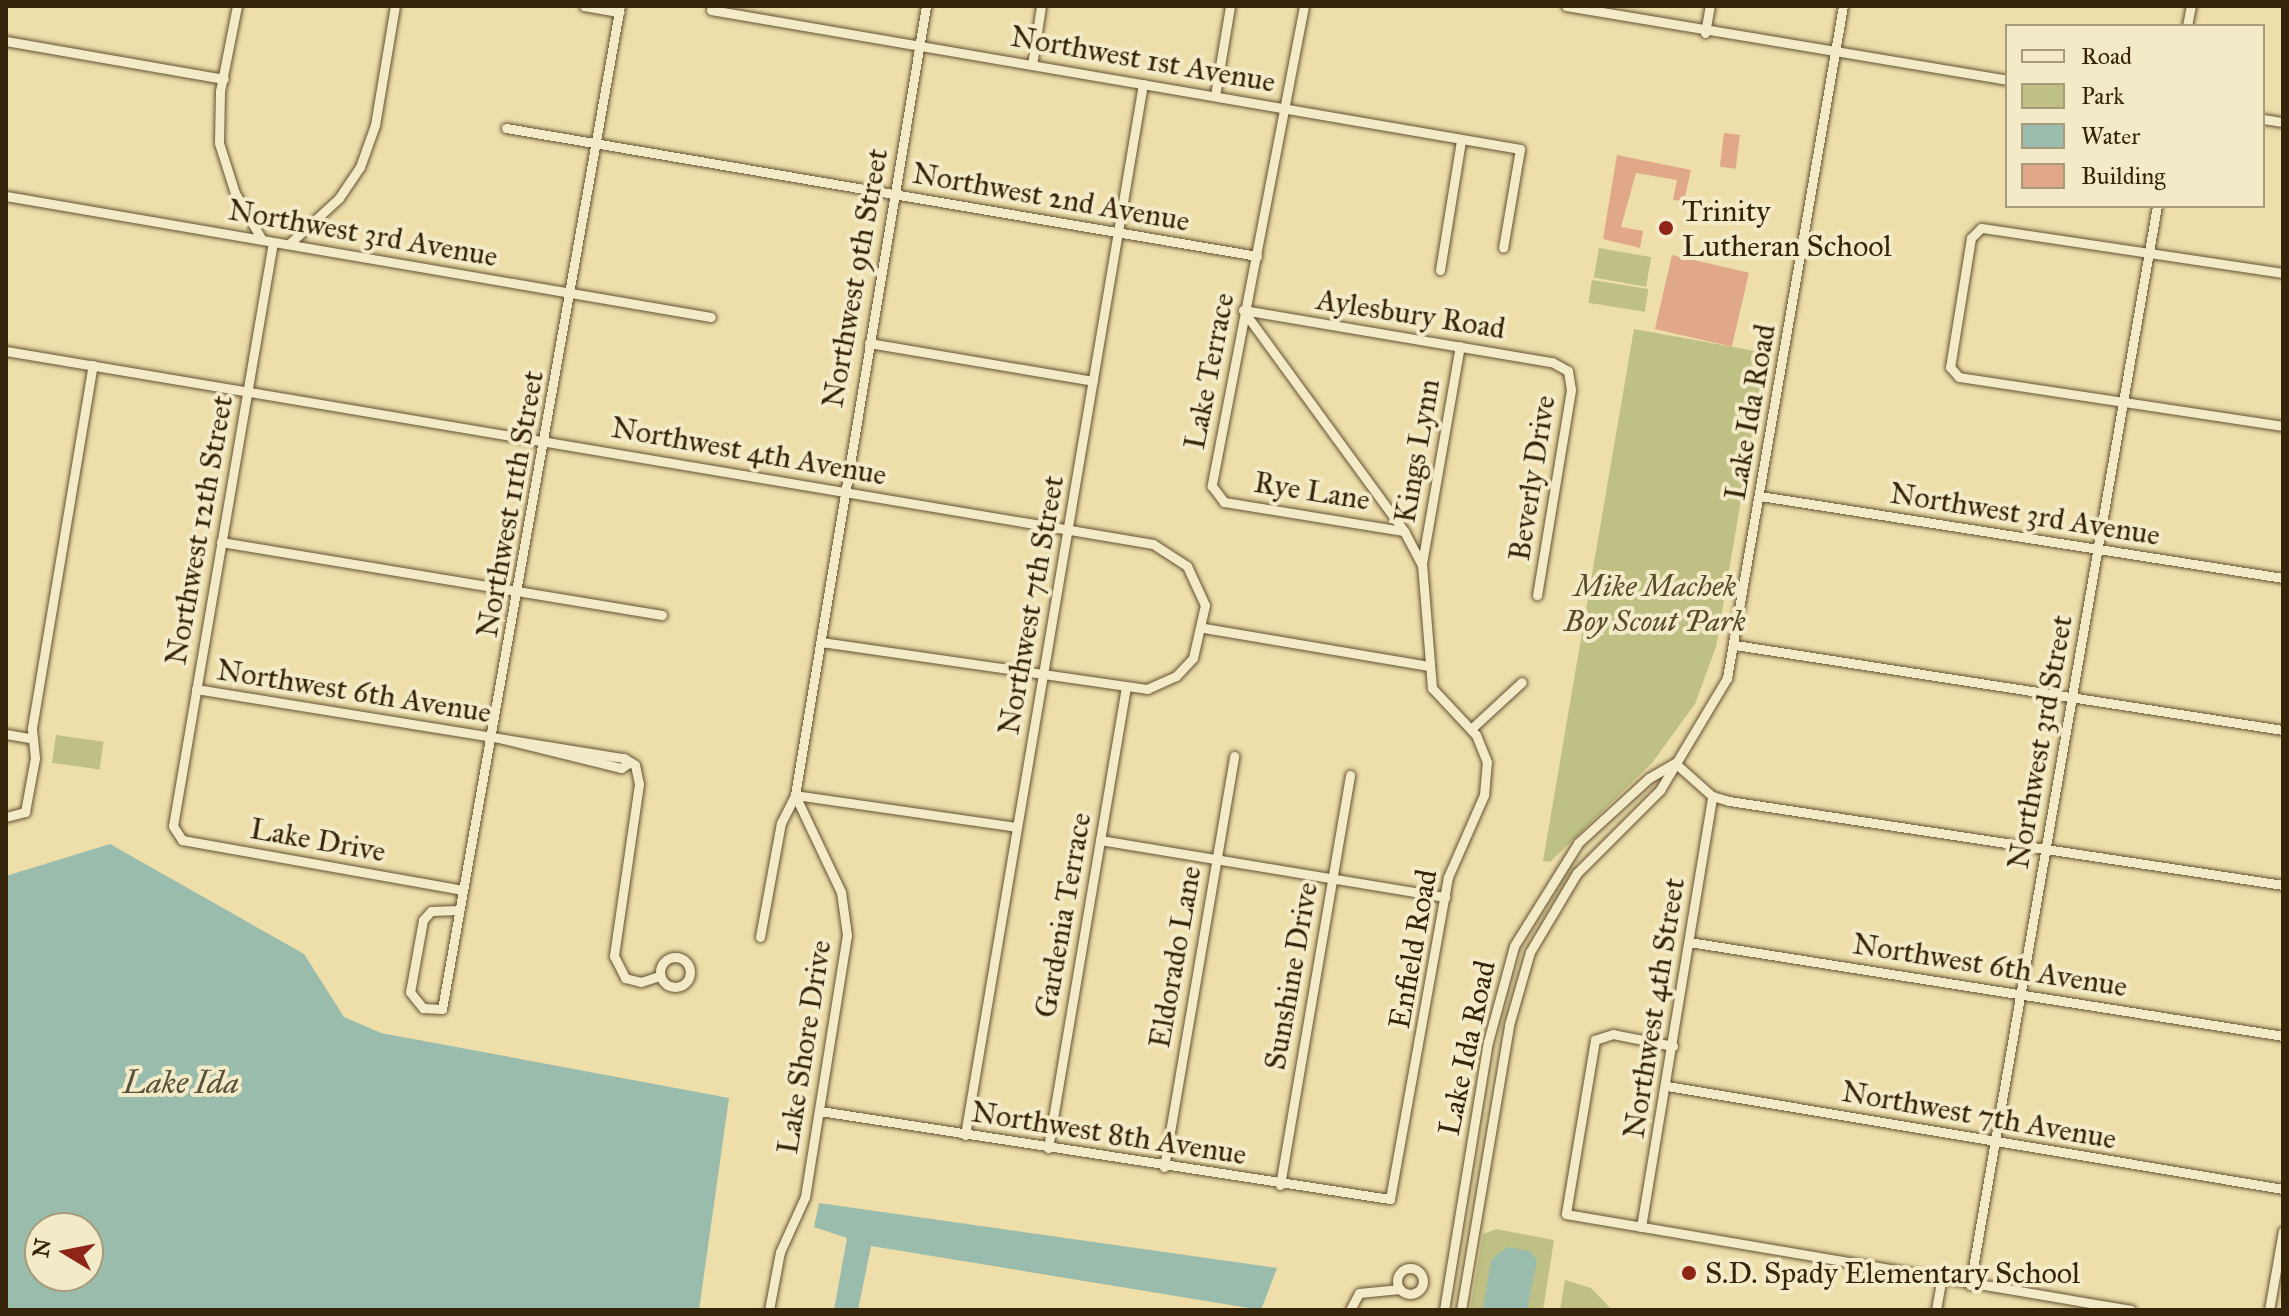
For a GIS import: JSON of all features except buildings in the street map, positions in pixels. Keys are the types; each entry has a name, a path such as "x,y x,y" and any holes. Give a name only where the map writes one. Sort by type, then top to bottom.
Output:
{"street":[{"path":"237,6 218,121 222,158 262,240"},
{"path":"289,244 339,198 364,157 395,6"},
{"path":"584,6 620,9"},
{"name":"Northwest 9th Street","path":"760,937 781,823 795,795 926,6"},
{"path":"1032,65 1041,6"},
{"path":"1215,96 1230,6"},
{"name":"Lake Terrace","path":"1214,495 1243,310 1257,256 1304,6"},
{"path":"1566,6 1705,33 2005,80"},
{"path":"1705,33 1710,6"},
{"name":"Lake Ida Road","path":"1461,1310 1509,1025 1530,952 1557,901 1606,840 1660,790 1715,705 1735,645 1843,6"},
{"name":"Northwest 11th Street","path":"459,910 431,911 423,920 413,976 417,1005 442,1009 519,591 620,9"},
{"name":"Northwest 1st Avenue","path":"711,10 1520,149 1503,248"},
{"path":"6,41 224,79"},
{"name":"Northwest 7th Street","path":"965,1135 1143,84"},
{"name":"Northwest 2nd Avenue","path":"506,128 1257,256"},
{"path":"1440,270 1461,140"},
{"name":"Northwest 3rd Avenue","path":"6,196 711,317"},
{"name":"Northwest 3rd Street","path":"1970,1285 2157,208"},
{"path":"2283,273 1981,228 1971,238 1953,374 2283,426"},
{"name":"Northwest 12th Street","path":"173,826 273,242"},
{"name":"Aylesbury Road","path":"1243,310 1460,346 1568,371"},
{"name":"Enfield Road","path":"1243,310 1404,531 1422,565 1429,666 1438,700 1471,729 1483,748 1487,778 1445,897 1390,1199"},
{"path":"869,343 1093,381"},
{"name":"Kings Lynn","path":"1422,565 1460,346"},
{"name":"Northwest 4th Avenue","path":"6,351 1153,544 1179,558 1200,590 1204,628"},
{"path":"6,817 25,812 33,739 93,365"},
{"name":"Beverly Drive","path":"1537,595 1571,390 1568,371"},
{"name":"Rye Lane","path":"1214,495 1404,531"},
{"name":"Northwest 3rd Avenue","path":"1760,496 2283,578"},
{"path":"221,542 662,615"},
{"path":"822,642 1126,689 1147,689 1176,676 1197,651 1204,628 1429,666"},
{"path":"1735,645 2283,730"},
{"path":"1471,729 1522,682"},
{"name":"Northwest 6th Avenue","path":"196,689 491,740 503,739 629,763 639,784 614,956 625,978 641,982 660,976"},
{"name":"Gardenia Terrace","path":"1048,1148 1126,689"},
{"path":"6,734 33,739"},
{"name":"Eldorado Lane","path":"1164,1167 1234,756"},
{"path":"1675,763 1712,796 2283,885"},
{"name":"Lake Ida Road","path":"1444,1310 1492,1021 1514,946 1563,861 1610,812 1675,763"},
{"name":"Sunshine Drive","path":"1280,1185 1350,775"},
{"path":"795,795 1017,827"},
{"name":"Lake Shore Drive","path":"769,1310 780,1252 805,1197 847,927 841,892 795,795"},
{"name":"Northwest 4th Street","path":"1641,1227 1667,1086 1712,796"},
{"name":"Lake Drive","path":"173,826 182,840 462,890"},
{"path":"1100,840 1445,897"},
{"name":"Northwest 6th Avenue","path":"1689,942 2283,1036"},
{"path":"1492,1021 1509,1025"},
{"path":"1673,1046 1613,1034 1595,1040 1566,1214 1941,1281 2131,1310"},
{"name":"Northwest 7th Avenue","path":"1667,1086 2283,1189"},
{"name":"Northwest 8th Avenue","path":"820,1111 1280,1185 1390,1199"},
{"path":"1463,1189 1476,1217"},
{"path":"2269,1310 2283,1231"},
{"path":"1936,1310 1941,1281"},
{"path":"1350,1310 1359,1293 1400,1289"}],"green space":[{"path":"1599,248 1651,257 1646,287 1594,278"},
{"path":"1592,280 1648,289 1645,312 1588,303"},
{"name":"Mike Machek Boy Scout Park","path":"1634,329 1766,353 1716,647 1695,704 1652,763 1550,862 1543,861"},
{"path":"56,735 104,742 100,769 52,763"},
{"path":"1496,1229 1554,1240 1543,1310 1470,1310 1483,1234"},
{"path":"1565,1280 1591,1288 1612,1310 1560,1310"}],"water":[{"name":"Lake Ida","path":"110,844 304,954 344,1017 381,1033 729,1098 699,1310 6,1310 6,876"},
{"path":"819,1203 1277,1268 1261,1310 871,1246 858,1310 834,1310 847,1238 814,1227"},
{"path":"1507,1247 1530,1251 1537,1260 1527,1310 1483,1310 1491,1260"}],"place":[{"name":"Trinity Lutheran School","path":"1666,228"},
{"name":"S.D. Spady Elementary School","path":"1689,1273"}]}
